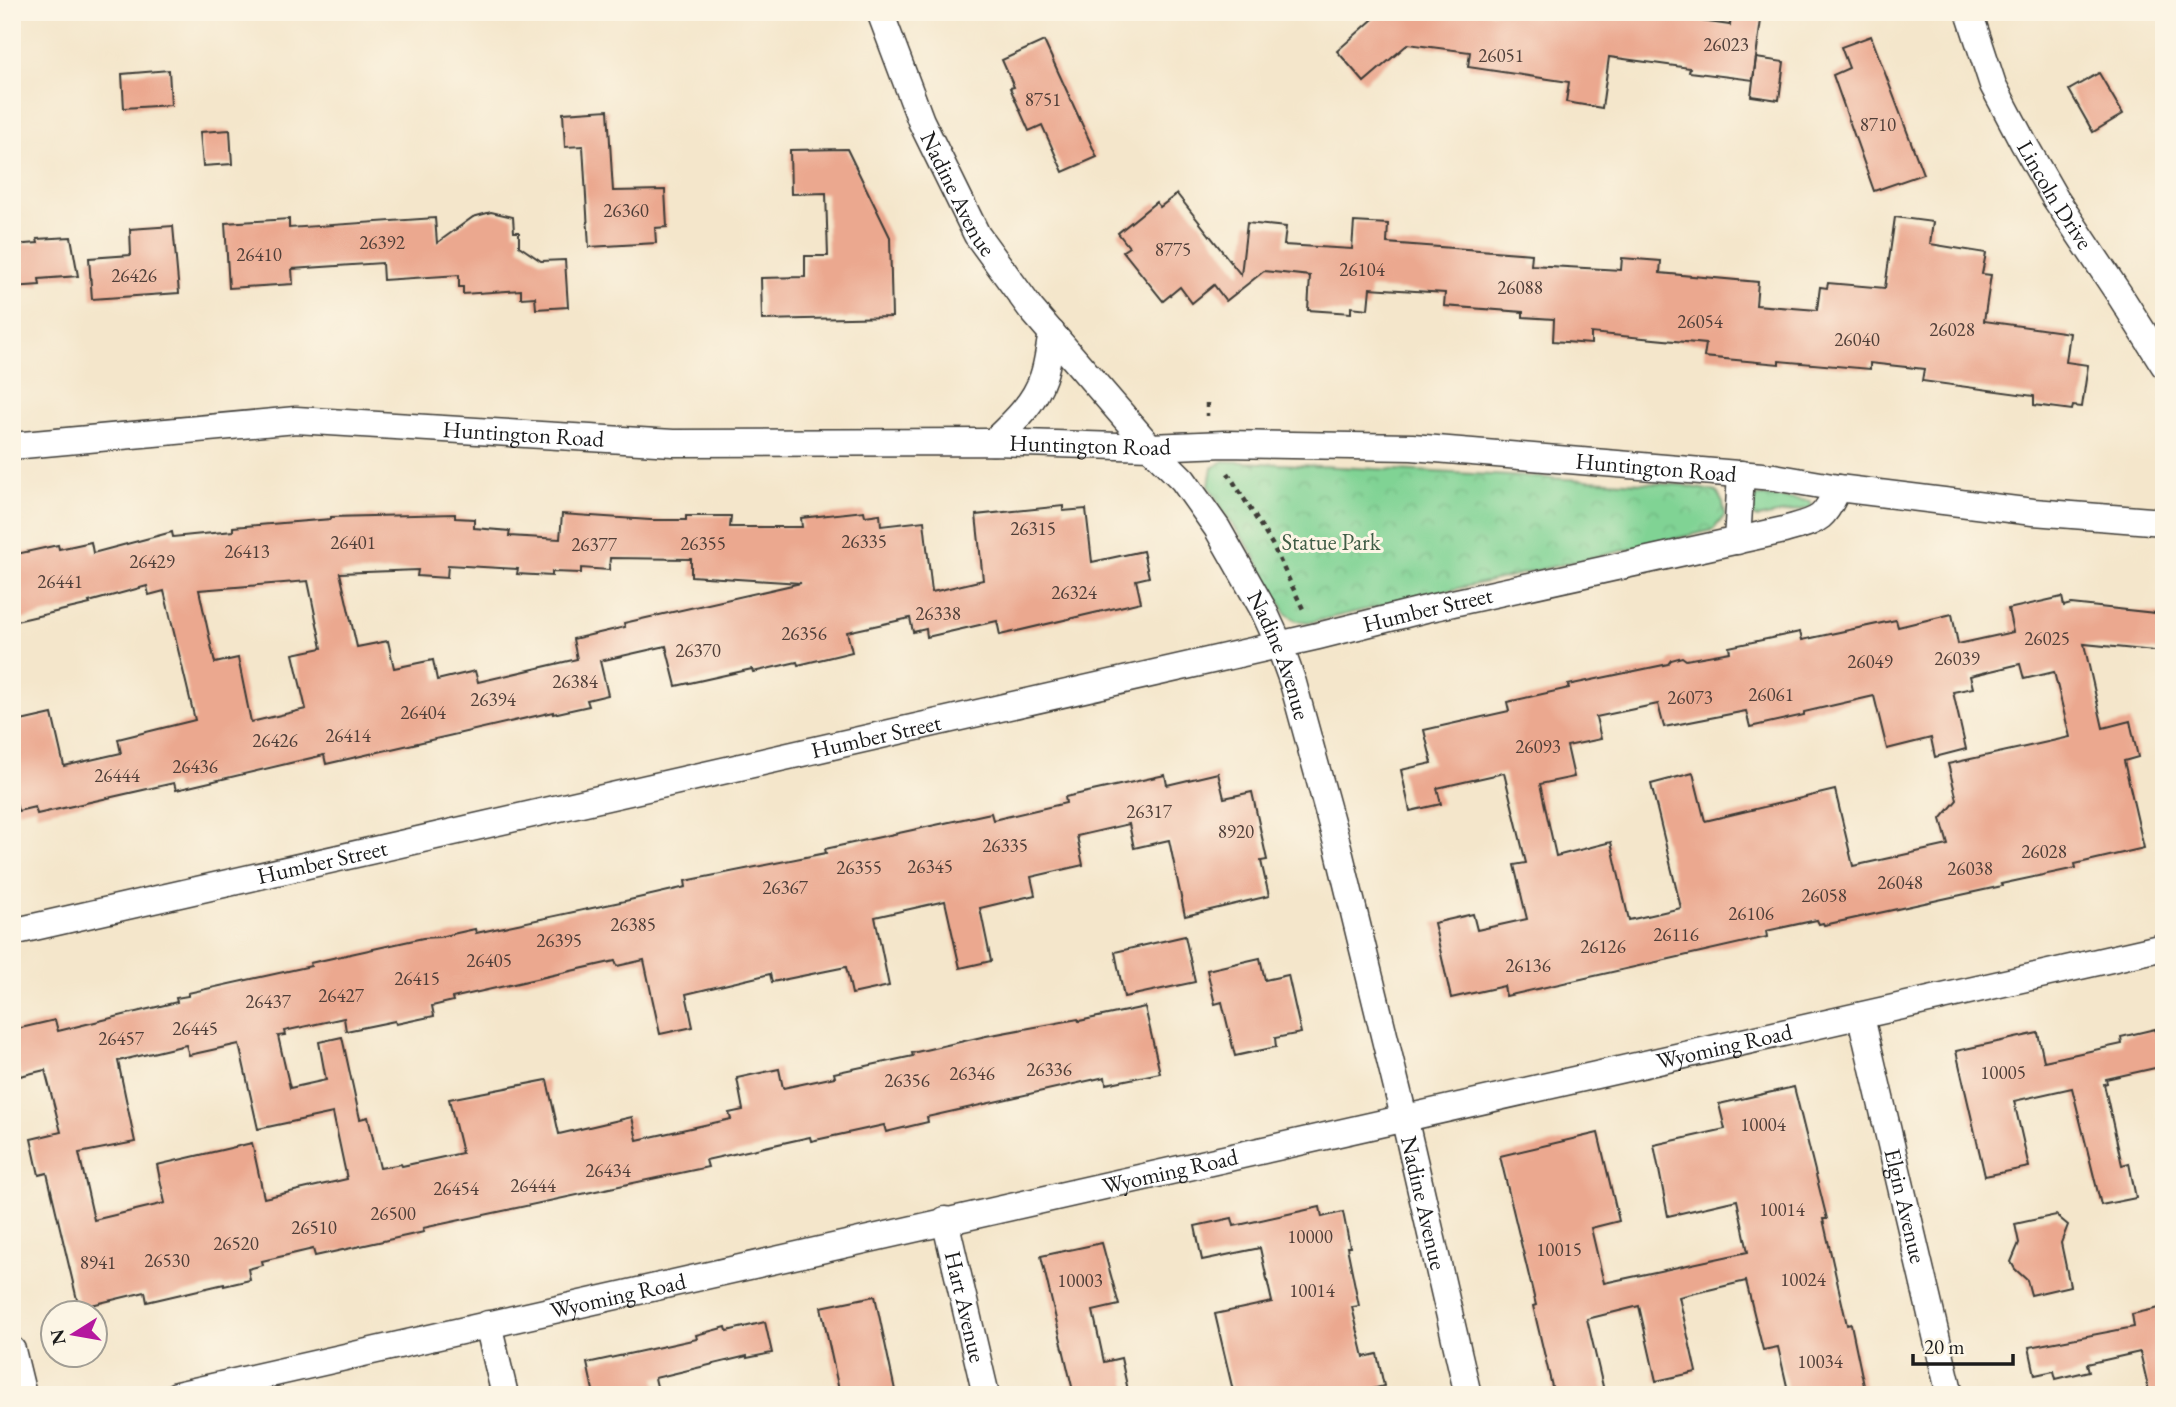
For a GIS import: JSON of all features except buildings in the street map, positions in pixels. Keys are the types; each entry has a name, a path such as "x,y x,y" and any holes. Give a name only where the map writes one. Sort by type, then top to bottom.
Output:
{"street":[{"name":"Nadine Avenue","path":"880,12 921,121 977,235 1031,309 1150,447 1183,480 1217,528 1263,609 1279,644 1293,683 1338,847 1468,1395"},
{"name":"Lincoln Drive","path":"1969,12 1993,85 2023,142 2055,198 2164,365"},
{"path":"993,442 1017,420 1043,377 1052,333"},
{"name":"Huntington Road","path":"12,446 296,420 673,443 993,442 1150,447 1225,444 1412,447 1774,477 1838,488 2033,512 2164,522"},
{"path":"1737,541 1741,474"},
{"name":"Humber Street","path":"12,932 1784,530 1819,520 1829,510 1838,488"},
{"path":"2137,520 2164,501"},
{"name":"Wyoming Road","path":"177,1395 2164,947"},
{"name":"Elgin Avenue","path":"1861,1017 1950,1395"},
{"name":"Hart Avenue","path":"945,1220 986,1395"},
{"path":"488,1324 505,1395"},
{"path":"12,1350 23,1395"}],"path":[{"path":"1223,465 1272,544 1304,612"}],"green space":[{"name":"Statue Park","path":"1224,461 1682,485 1717,492 1725,515 1713,530 1312,622 1296,621 1286,613 1251,550 1223,511 1209,485 1212,468"},
{"path":"1756,497 1810,501 1812,505 1810,508 1757,518 1753,516 1751,508"}]}
